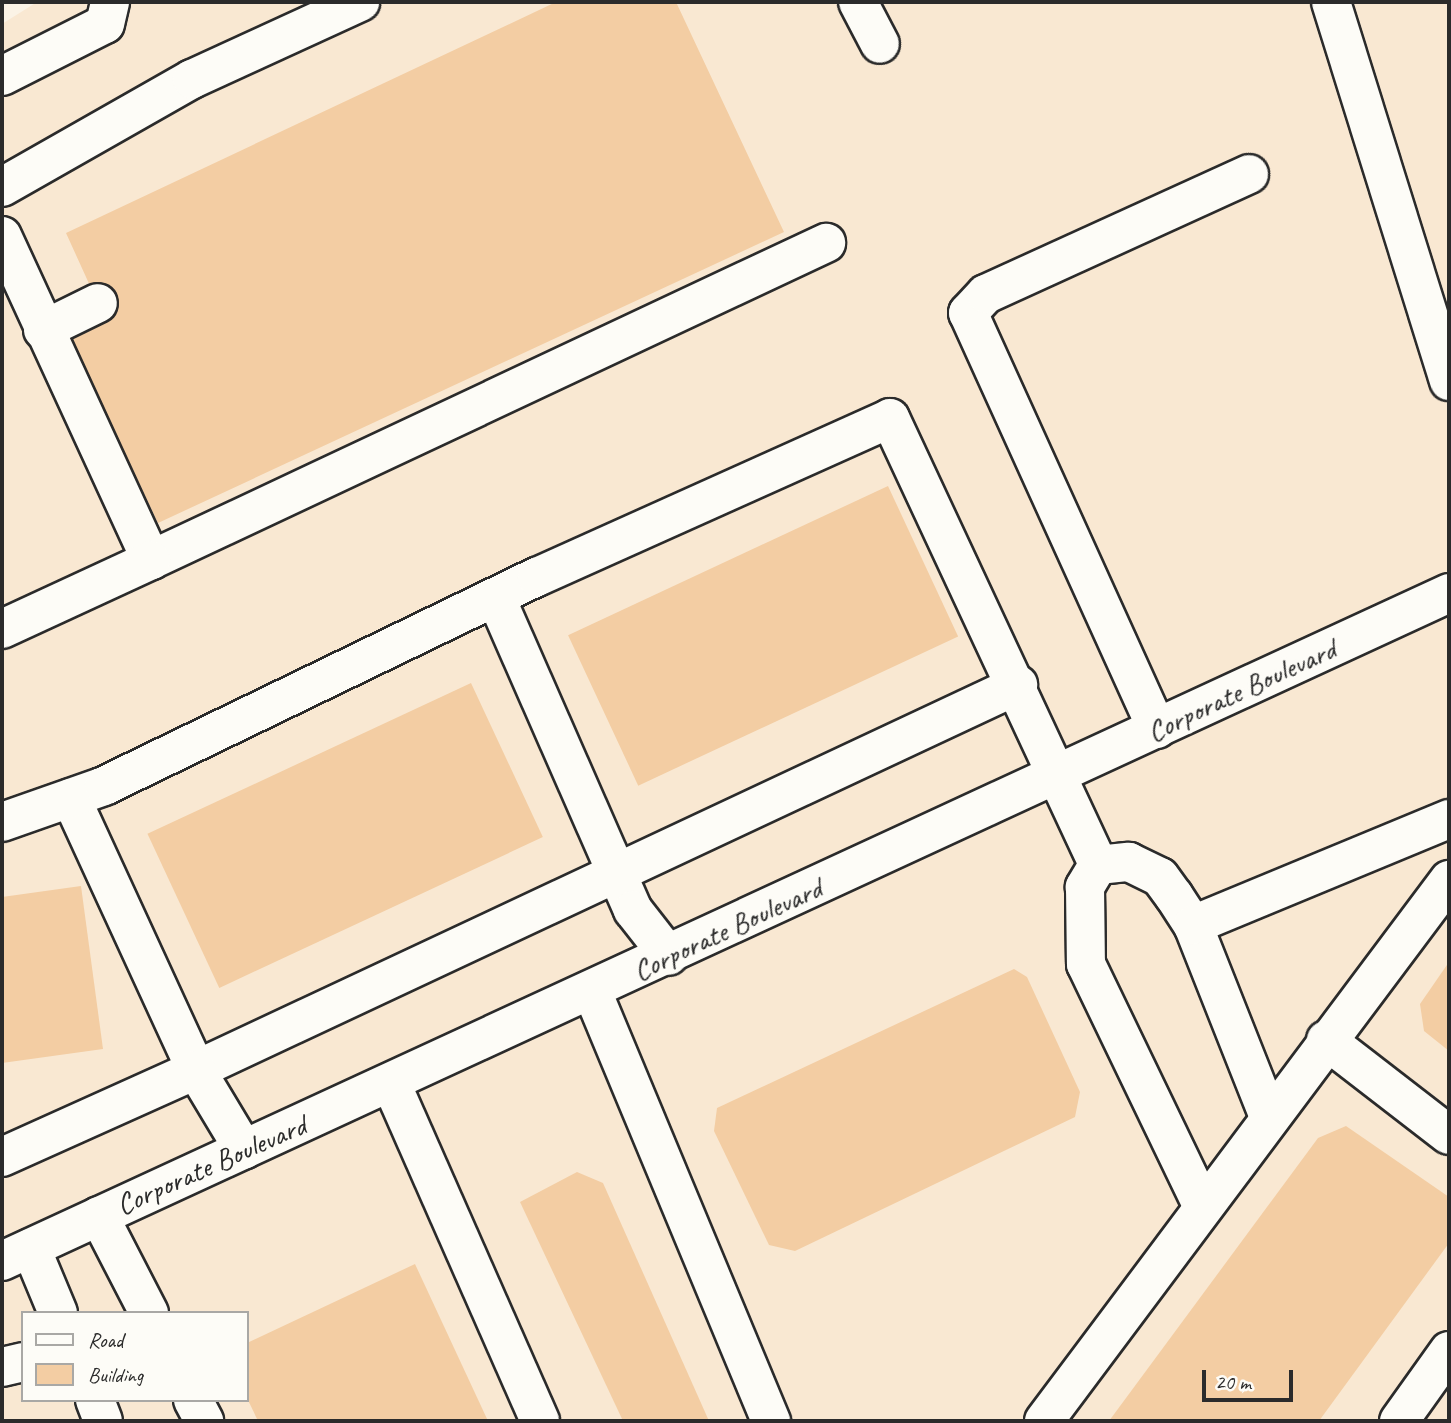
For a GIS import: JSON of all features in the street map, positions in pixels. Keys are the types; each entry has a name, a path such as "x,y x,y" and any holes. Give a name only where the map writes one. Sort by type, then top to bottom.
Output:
{"street":[{"path":"2,76 105,24 110,2"},
{"path":"2,187 192,79 360,2"},
{"path":"858,2 880,44"},
{"path":"1331,2 1449,381"},
{"path":"1157,729 968,313 986,295 1249,174"},
{"path":"2,629 151,560 260,495 825,243"},
{"path":"4,247 151,560"},
{"path":"43,330 98,303"},
{"path":"2,822 71,798 496,598 890,418 1059,775 1098,865"},
{"name":"Corporate Boulevard","path":"16,1254 669,956 1449,593"},
{"path":"496,598 633,911 669,956"},
{"path":"2,1157 196,1070 1017,685"},
{"path":"71,798 196,1070 244,1150"},
{"path":"1193,925 1449,819"},
{"path":"1098,865 1129,862 1160,877 1193,925 1269,1117"},
{"path":"1098,865 1085,887 1086,964 1203,1207"},
{"path":"1044,1421 1326,1040 1449,880"},
{"path":"593,991 771,1421"},
{"path":"1326,1040 1449,1135"},
{"path":"391,1083 540,1421"},
{"path":"99,1216 148,1311"},
{"path":"16,1254 57,1311"},
{"path":"1399,1421 1449,1351"},
{"path":"2,1367 21,1362"},
{"path":"95,1402 103,1421"},
{"path":"194,1402 204,1421"}],"shaded area":[{"path":"37,2 1449,2 1449,1421 2,1421 2,24"}],"building":[{"path":"556,2 676,2 784,232 158,523 71,339 106,321 66,233"},
{"path":"888,486 958,636 638,786 568,635"},
{"path":"471,683 543,837 219,988 147,834"},
{"path":"81,886 103,1049 2,1063 2,897"},
{"path":"1449,962 1449,1051 1424,1031 1420,1004"},
{"path":"1014,969 1027,977 1080,1092 1075,1117 795,1251 769,1245 714,1131 717,1108"},
{"path":"1346,1126 1449,1197 1449,1243 1319,1421 1109,1421 1318,1138"},
{"path":"577,1172 603,1183 709,1421 623,1421 520,1202"},
{"path":"415,1264 488,1421 258,1421 248,1400 248,1343"}]}
